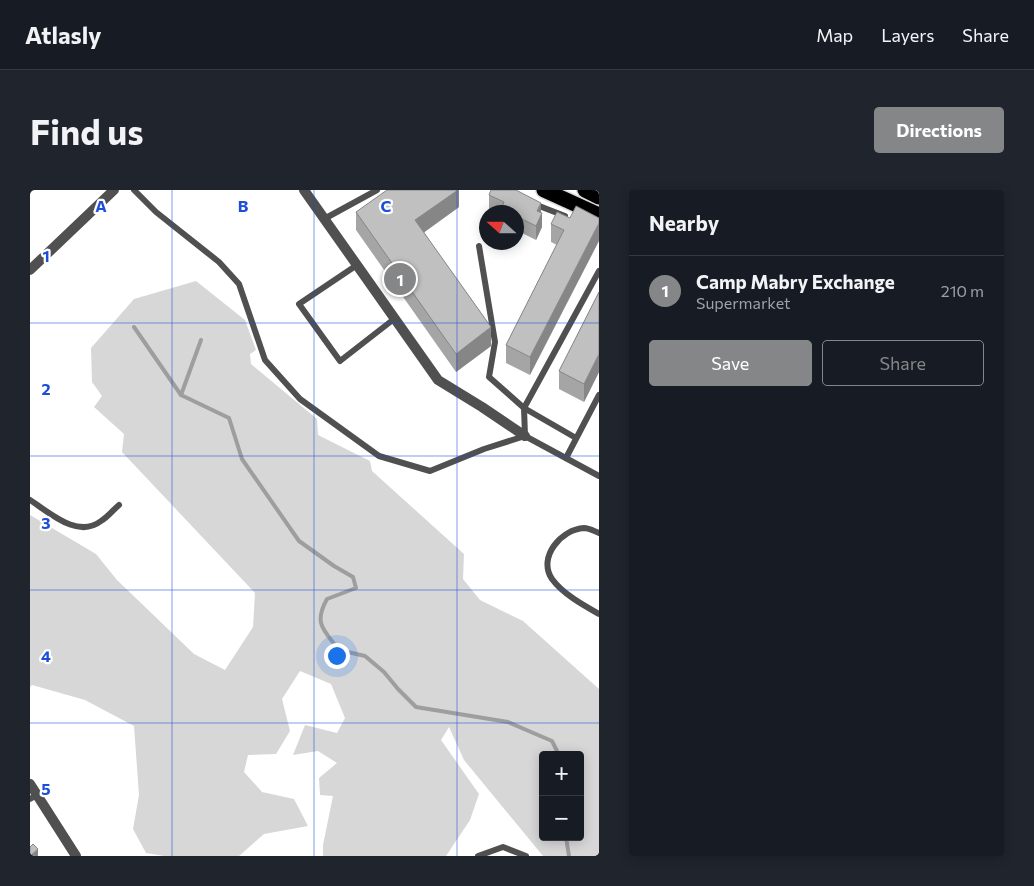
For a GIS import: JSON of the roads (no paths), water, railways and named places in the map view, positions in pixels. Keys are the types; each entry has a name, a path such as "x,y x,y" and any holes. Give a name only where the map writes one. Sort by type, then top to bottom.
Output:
{"highway":[{"path":"544,190 599,215"},
{"path":"585,190 599,197"}],"street":[{"path":"30,270 114,190"},
{"path":"304,190 438,380 525,436"},
{"path":"30,784 33,797 76,856"}],"lane":[{"path":"134,190 156,212 219,262 239,284 265,360 288,386 300,399 379,456 430,471 484,449 525,436 599,476"},
{"path":"324,219 377,190"},
{"path":"524,200 575,220"},
{"path":"480,250 495,342 489,377 524,408 576,438"},
{"path":"357,266 299,304 340,361 394,319"},
{"path":"525,436 524,408 599,271"},
{"path":"566,458 599,395"},
{"path":"30,500 68,524 85,528 100,522 119,505"},
{"path":"599,533 586,528 572,531 553,547 548,563 551,577 565,592 599,614"},
{"path":"478,856 503,847 526,856"}],"waterway":[{"path":"134,327 181,395 229,418 242,459 299,541 353,577 356,588 327,599 321,615 322,626 325,632 339,650 365,656 384,672 416,707 508,722 552,741 557,751"},
{"path":"181,395 201,340"},
{"path":"567,841 569,856"}],"place":[{"name":"Camp Mabry Exchange","path":"400,279"}]}
